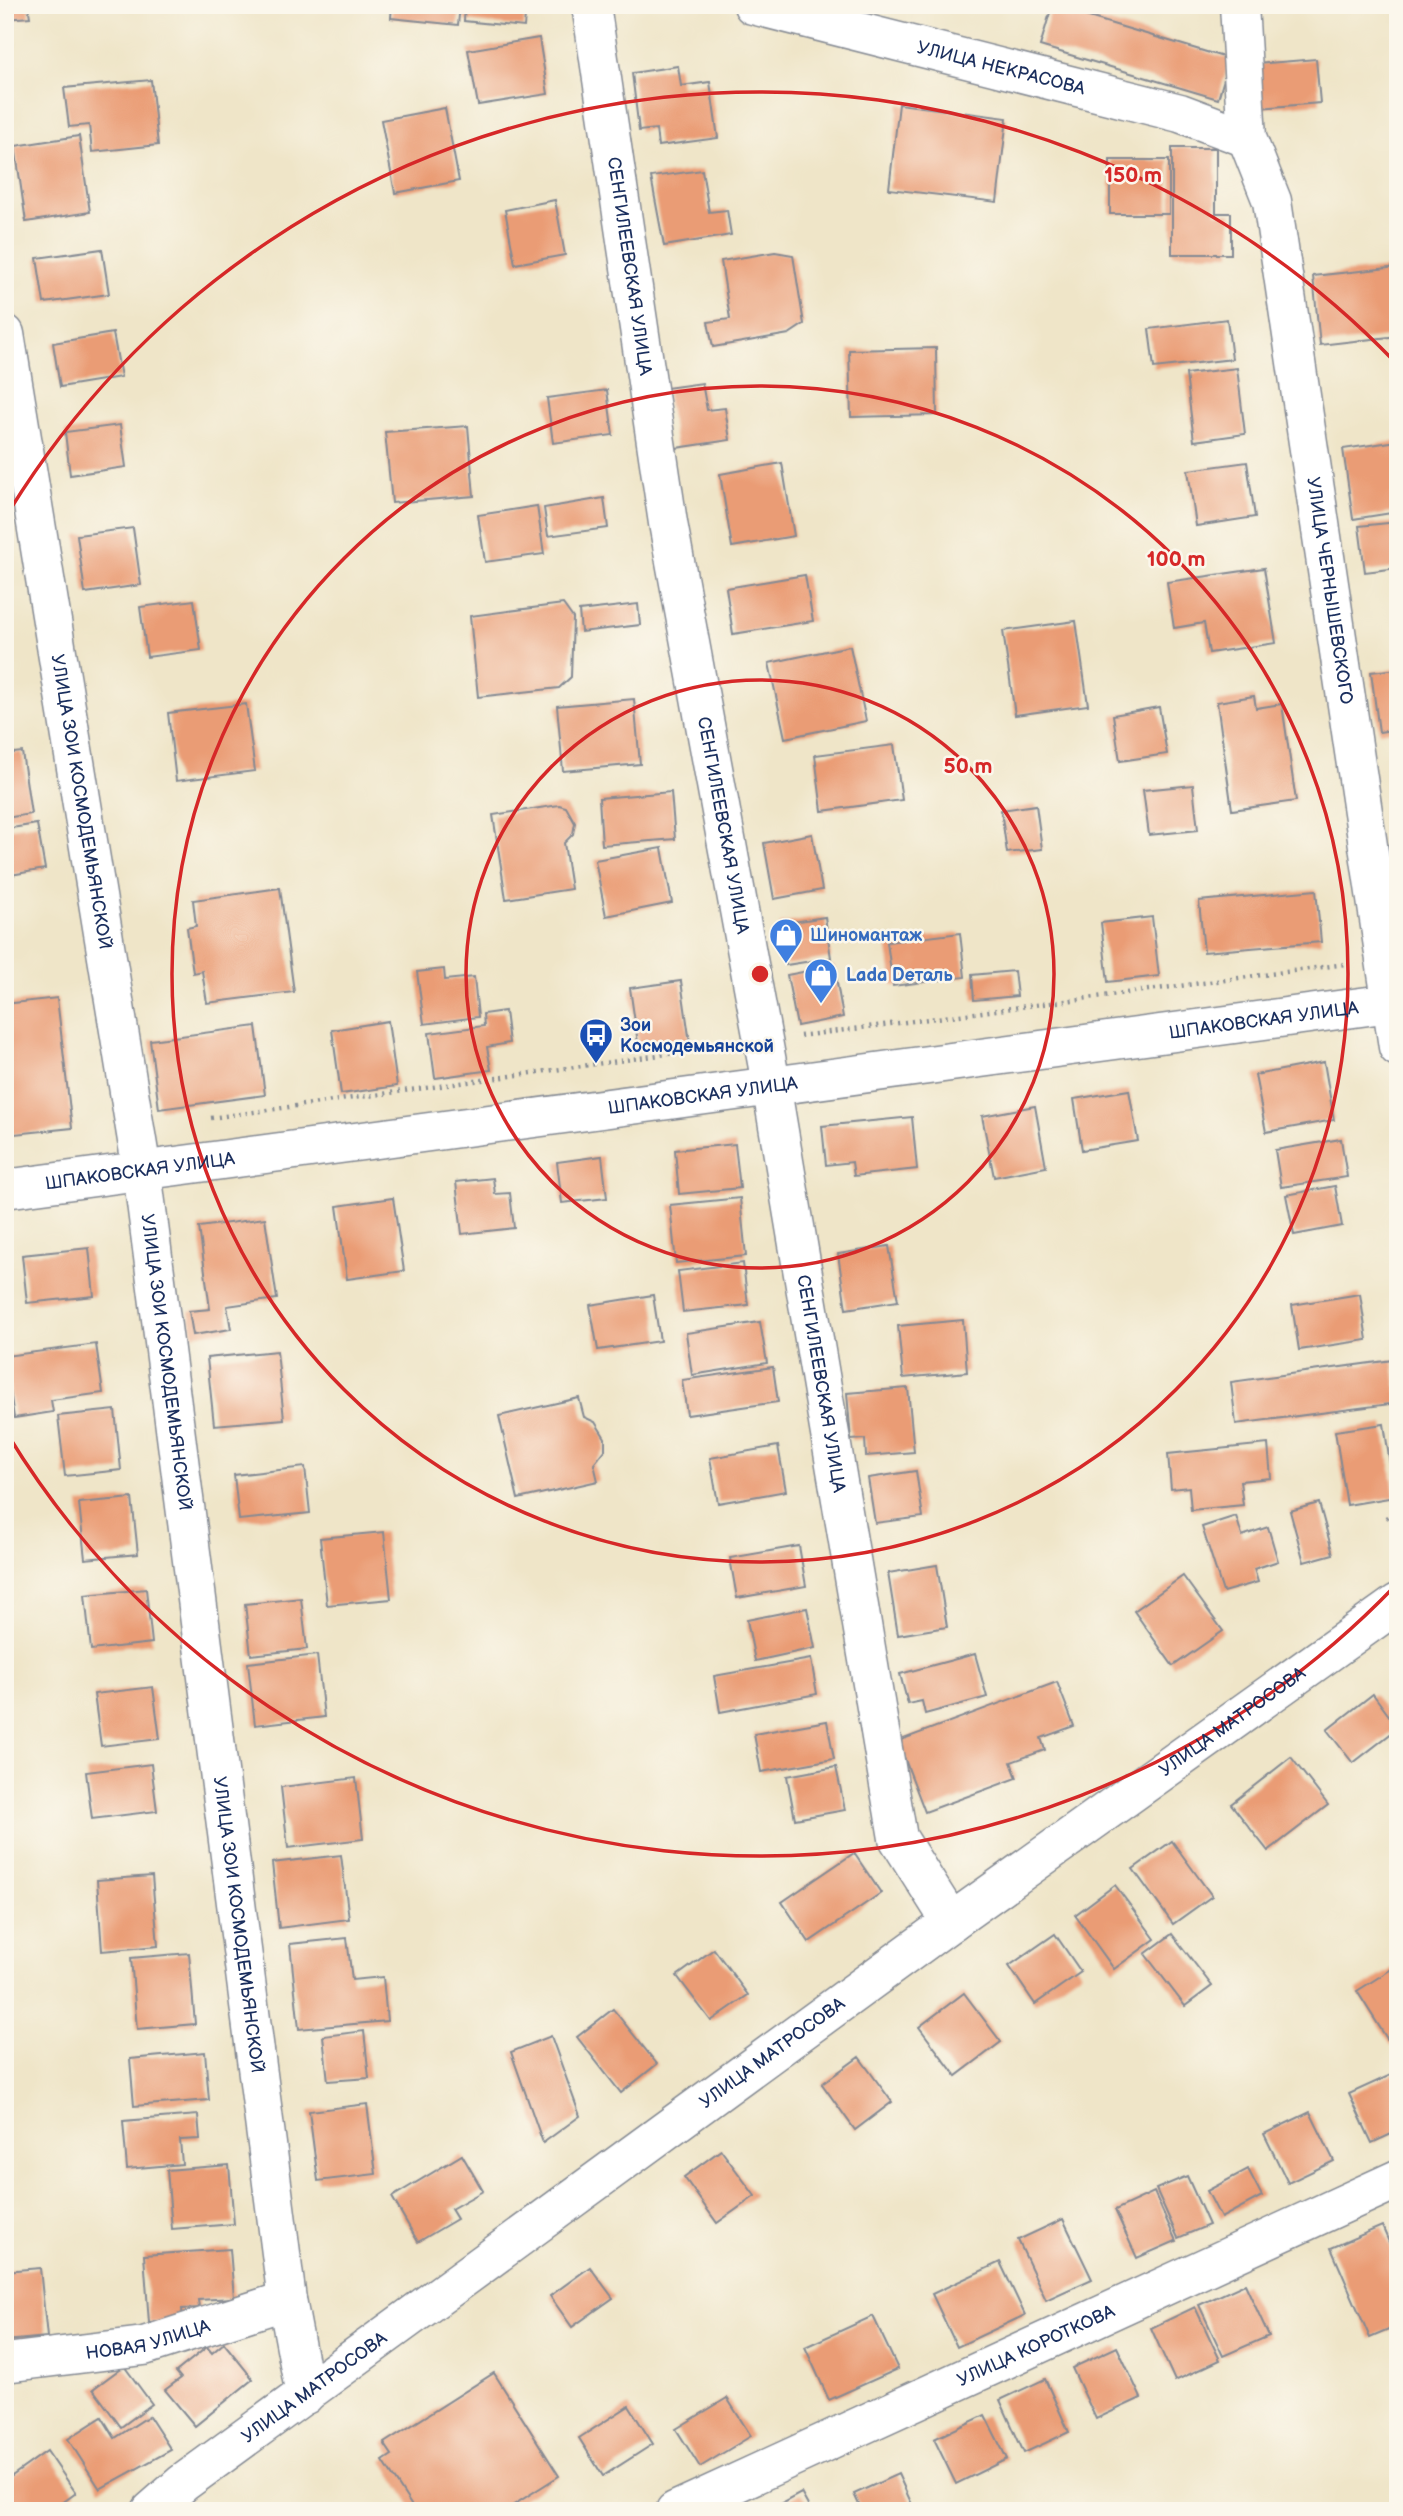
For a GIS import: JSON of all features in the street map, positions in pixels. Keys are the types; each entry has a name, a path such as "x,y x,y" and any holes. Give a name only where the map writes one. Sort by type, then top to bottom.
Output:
{"street":[{"name":"СЕНГИЛЕЕВСКАЯ УЛИЦА","path":"591,5 668,523 771,1084 898,1838 951,1922"},
{"name":"УЛИЦА НЕКРАСОВА","path":"753,5 1180,113 1247,138"},
{"name":"УЛИЦА ЧЕРНЫШЕВСКОГО","path":"1239,5 1247,138 1272,201 1385,959 1395,1002 1398,1047"},
{"name":"УЛИЦА ЗОИ КОСМОДЕМЬЯНСКОЙ","path":"5,334 142,1171 287,2300 305,2395"},
{"name":"ШПАКОВСКАЯ УЛИЦА","path":"5,1189 1395,1002"},
{"name":"УЛИЦА МАТРОСОВА","path":"151,2511 183,2483 951,1922 1398,1603"},
{"name":"УЛИЦА КОРОТКОВА","path":"675,2511 1398,2179"},
{"name":"НОВАЯ УЛИЦА","path":"5,2363 144,2346 287,2300"}],"path":[{"path":"203,1119 763,1041 1385,959"},
{"path":"1386,1518 1398,1509"}],"building":[{"path":"5,5 28,5 30,17 5,19"},
{"path":"392,5 460,5 458,25 391,18"},
{"path":"465,5 526,5 524,27 464,21"},
{"path":"1052,6 1230,59 1218,99 1040,46"},
{"path":"539,38 548,94 478,105 468,50"},
{"path":"1316,59 1320,103 1260,108 1257,64"},
{"path":"678,66 681,86 710,82 718,138 658,146 656,129 639,131 632,73"},
{"path":"151,80 158,145 92,152 89,125 69,127 64,88"},
{"path":"899,104 1007,118 997,202 889,189"},
{"path":"445,108 459,181 395,193 381,120"},
{"path":"79,136 90,212 26,222 15,146"},
{"path":"1172,148 1216,148 1216,213 1231,213 1231,254 1172,254"},
{"path":"1110,160 1169,160 1169,214 1110,214"},
{"path":"702,170 709,212 727,210 731,235 664,246 651,177"},
{"path":"555,200 565,255 515,264 505,210"},
{"path":"102,249 109,294 44,303 37,258"},
{"path":"775,252 793,255 804,324 789,334 713,347 708,322 730,319 721,261"},
{"path":"1398,267 1398,336 1320,345 1313,276"},
{"path":"1227,319 1232,359 1154,368 1149,329"},
{"path":"113,333 121,377 60,387 53,343"},
{"path":"936,348 937,415 851,417 849,350"},
{"path":"1237,368 1245,434 1194,441 1186,374"},
{"path":"702,383 707,410 725,408 730,440 676,448 666,388"},
{"path":"607,390 613,435 553,443 547,398"},
{"path":"120,425 126,467 70,475 65,432"},
{"path":"468,426 474,496 392,503 385,432"},
{"path":"1398,441 1398,512 1353,519 1343,449"},
{"path":"1247,462 1255,517 1196,526 1188,470"},
{"path":"782,463 794,536 732,547 720,474"},
{"path":"604,498 608,528 548,536 544,508"},
{"path":"537,506 544,554 485,562 478,515"},
{"path":"1398,522 1398,568 1365,572 1359,526"},
{"path":"133,528 141,585 85,593 77,535"},
{"path":"1264,568 1276,643 1209,653 1204,623 1174,628 1167,582"},
{"path":"805,575 813,621 733,634 726,588"},
{"path":"194,600 201,650 147,657 140,607"},
{"path":"563,604 573,618 571,677 559,688 478,697 470,616"},
{"path":"638,604 640,625 581,632 579,611"},
{"path":"1076,621 1088,705 1015,715 1003,631"},
{"path":"850,646 866,721 785,738 769,663"},
{"path":"1398,669 1398,729 1379,732 1371,672"},
{"path":"1254,696 1256,708 1282,704 1296,801 1232,810 1217,702"},
{"path":"634,699 640,764 563,771 557,706"},
{"path":"246,704 255,771 176,781 168,713"},
{"path":"1159,707 1167,754 1120,761 1113,715"},
{"path":"894,745 902,800 822,811 815,755"},
{"path":"22,752 31,814 5,818 5,754"},
{"path":"1193,785 1198,830 1149,835 1143,790"},
{"path":"671,792 675,839 602,845 599,798"},
{"path":"559,805 566,807 575,823 573,834 564,843 571,889 506,899 493,815"},
{"path":"1036,805 1042,849 1007,853 1001,810"},
{"path":"37,824 45,869 5,876 5,829"},
{"path":"812,834 822,890 774,899 764,843"},
{"path":"662,848 672,903 606,916 595,860"},
{"path":"280,888 294,992 207,1003 202,971 193,973 187,928 196,926 193,900"},
{"path":"1316,890 1321,942 1204,952 1199,901"},
{"path":"825,917 831,958 786,965 780,924"},
{"path":"1152,917 1159,976 1108,982 1101,923"},
{"path":"960,933 965,977 893,986 887,942"},
{"path":"834,966 843,1017 797,1026 787,975"},
{"path":"444,969 445,980 474,977 478,1017 424,1024 417,972"},
{"path":"1014,971 1017,996 974,1000 972,975"},
{"path":"681,981 690,1043 639,1050 630,988"},
{"path":"57,998 72,1128 5,1135 5,1004"},
{"path":"505,1011 509,1043 487,1047 491,1070 435,1078 429,1033 484,1026 483,1014"},
{"path":"388,1021 397,1086 341,1094 332,1030"},
{"path":"256,1026 265,1095 159,1109 150,1040"},
{"path":"1324,1062 1334,1120 1266,1132 1255,1075"},
{"path":"1129,1090 1138,1141 1082,1150 1074,1099"},
{"path":"1035,1106 1046,1167 994,1177 982,1116"},
{"path":"912,1117 917,1169 854,1176 852,1162 826,1165 822,1126"},
{"path":"1341,1139 1347,1177 1281,1187 1275,1150"},
{"path":"735,1144 740,1188 679,1194 675,1150"},
{"path":"602,1156 607,1198 562,1203 557,1162"},
{"path":"493,1178 495,1194 510,1193 514,1228 462,1234 456,1182"},
{"path":"1335,1186 1342,1226 1294,1235 1286,1195"},
{"path":"393,1198 404,1271 347,1279 337,1206"},
{"path":"740,1198 746,1256 676,1263 670,1205"},
{"path":"265,1218 277,1299 227,1306 231,1329 193,1335 189,1311 210,1309 199,1227"},
{"path":"889,1246 898,1301 846,1309 838,1254"},
{"path":"89,1248 94,1296 27,1303 22,1255"},
{"path":"743,1263 748,1305 683,1312 678,1271"},
{"path":"1360,1294 1367,1340 1299,1350 1292,1305"},
{"path":"653,1295 660,1341 598,1350 590,1305"},
{"path":"963,1320 967,1372 903,1378 898,1326"},
{"path":"760,1322 767,1363 692,1375 686,1333"},
{"path":"96,1344 103,1393 51,1400 53,1412 14,1418 5,1356"},
{"path":"277,1351 284,1419 214,1425 207,1358"},
{"path":"1393,1360 1398,1403 1236,1424 1231,1382"},
{"path":"773,1367 778,1402 687,1415 682,1380"},
{"path":"908,1388 914,1452 866,1456 865,1439 851,1440 847,1393"},
{"path":"579,1398 584,1417 595,1422 605,1438 605,1450 594,1464 598,1481 518,1499 499,1416"},
{"path":"115,1410 121,1470 65,1476 58,1416"},
{"path":"1384,1424 1395,1497 1347,1505 1335,1431"},
{"path":"1268,1444 1271,1478 1240,1481 1243,1505 1191,1510 1189,1487 1171,1489 1168,1454"},
{"path":"778,1446 786,1491 718,1503 710,1458"},
{"path":"305,1467 310,1513 239,1520 234,1475"},
{"path":"916,1471 923,1517 875,1523 868,1478"},
{"path":"132,1498 138,1554 85,1559 79,1503"},
{"path":"1319,1503 1333,1554 1304,1562 1290,1511"},
{"path":"1236,1516 1242,1536 1268,1527 1278,1561 1254,1569 1258,1582 1223,1592 1202,1527"},
{"path":"384,1532 391,1599 327,1605 320,1538"},
{"path":"799,1546 806,1586 737,1598 730,1558"},
{"path":"937,1565 947,1627 898,1635 888,1573"},
{"path":"1183,1576 1223,1631 1173,1666 1134,1611"},
{"path":"146,1589 152,1643 91,1650 85,1595"},
{"path":"301,1598 307,1649 251,1655 245,1604"},
{"path":"807,1608 815,1648 755,1661 747,1620"},
{"path":"975,1654 987,1697 925,1714 922,1701 908,1704 900,1674"},
{"path":"317,1655 324,1717 255,1725 248,1663"},
{"path":"811,1659 817,1694 720,1712 714,1676"},
{"path":"1057,1682 1074,1726 1041,1738 1045,1750 1011,1762 1017,1778 925,1812 898,1741"},
{"path":"153,1687 160,1739 101,1746 94,1694"},
{"path":"1373,1694 1398,1728 1353,1763 1327,1730"},
{"path":"827,1721 834,1759 761,1772 754,1734"},
{"path":"1291,1757 1328,1805 1268,1851 1231,1804"},
{"path":"151,1764 157,1811 92,1819 86,1772"},
{"path":"836,1767 845,1810 795,1819 787,1776"},
{"path":"356,1778 363,1839 288,1848 281,1787"},
{"path":"1172,1841 1212,1896 1173,1924 1133,1869"},
{"path":"854,1853 881,1893 809,1942 782,1902"},
{"path":"341,1855 349,1919 279,1928 272,1863"},
{"path":"152,1876 158,1946 102,1951 97,1880"},
{"path":"1115,1885 1155,1939 1114,1969 1075,1915"},
{"path":"1055,1934 1081,1972 1035,2004 1009,1966"},
{"path":"1172,1934 1212,1986 1185,2006 1145,1954"},
{"path":"347,1938 352,1980 383,1977 387,2021 299,2029 290,1944"},
{"path":"714,1949 748,1995 711,2021 677,1976"},
{"path":"189,1953 195,2024 137,2029 131,1958"},
{"path":"1398,1965 1398,2040 1391,2045 1357,1991"},
{"path":"964,1993 1001,2042 956,2076 919,2027"},
{"path":"613,2009 657,2064 621,2093 577,2037"},
{"path":"364,2031 369,2078 328,2081 323,2036"},
{"path":"551,2036 580,2116 543,2143 511,2052"},
{"path":"205,2052 209,2100 134,2106 130,2059"},
{"path":"859,2057 892,2102 855,2130 822,2084"},
{"path":"1395,2073 1398,2079 1398,2131 1372,2143 1349,2094"},
{"path":"367,2104 376,2174 318,2181 309,2111"},
{"path":"1310,2112 1334,2161 1288,2183 1264,2134"},
{"path":"198,2115 200,2139 180,2140 182,2164 127,2169 123,2121"},
{"path":"721,2150 755,2196 717,2223 684,2177"},
{"path":"462,2155 483,2191 451,2209 457,2219 418,2242 392,2197"},
{"path":"229,2165 234,2224 172,2229 167,2170"},
{"path":"1248,2169 1262,2196 1221,2218 1207,2191"},
{"path":"1187,2176 1209,2225 1178,2238 1156,2189"},
{"path":"1154,2192 1176,2241 1137,2258 1115,2210"},
{"path":"1063,2219 1092,2279 1046,2300 1018,2240"},
{"path":"1382,2226 1398,2263 1398,2326 1370,2338 1331,2248"},
{"path":"230,2249 234,2298 198,2300 199,2308 182,2309 183,2321 149,2323 144,2255"},
{"path":"1000,2262 1025,2315 957,2347 932,2294"},
{"path":"590,2267 613,2298 572,2327 550,2296"},
{"path":"40,2268 47,2337 5,2341 5,2271"},
{"path":"1245,2284 1269,2336 1223,2356 1199,2305"},
{"path":"1195,2307 1220,2360 1175,2381 1151,2328"},
{"path":"873,2316 898,2369 829,2400 805,2347"},
{"path":"224,2343 253,2379 195,2426 165,2390 181,2378 176,2372 207,2347 212,2353"},
{"path":"1117,2347 1141,2398 1096,2419 1072,2368"},
{"path":"124,2366 152,2404 121,2427 93,2389"},
{"path":"494,2373 559,2476 504,2511 415,2511 383,2461 392,2455 384,2443"},
{"path":"1045,2379 1069,2432 1024,2453 1000,2400"},
{"path":"727,2398 751,2436 700,2467 676,2429"},
{"path":"629,2406 653,2444 603,2476 579,2438"},
{"path":"985,2415 1007,2459 956,2484 934,2439"},
{"path":"149,2416 171,2450 100,2489 68,2439 102,2417 115,2438"},
{"path":"47,2451 76,2493 51,2511 5,2511 5,2481"},
{"path":"898,2474 915,2511 862,2511 854,2494"},
{"path":"801,2493 811,2511 768,2511"}],"place":[{"name":"Шиномантаж","path":"786,965"},
{"name":"Lada Dеталь","path":"821,1005"},
{"name":"Зои Космодемьянской","path":"596,1065"}]}
